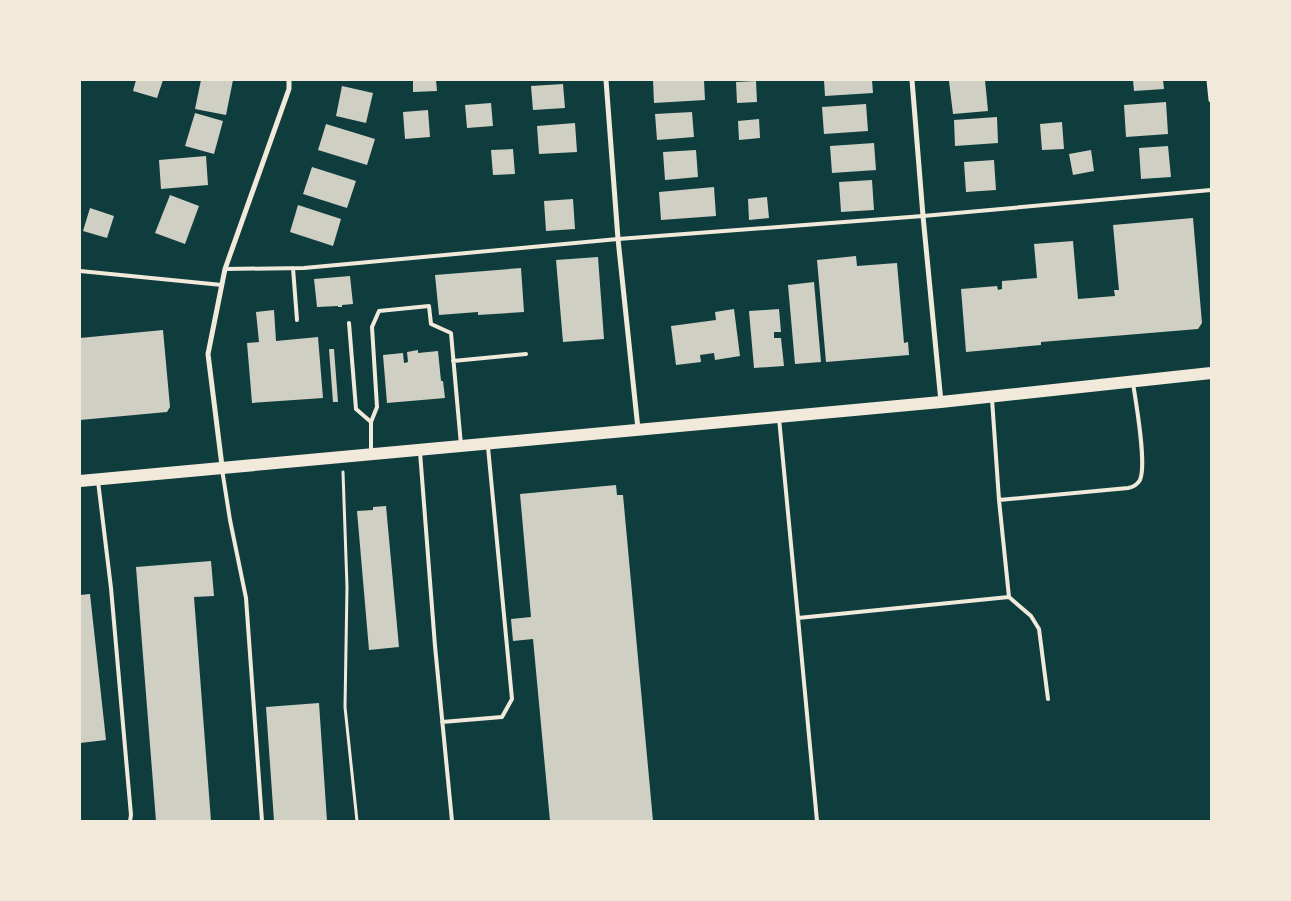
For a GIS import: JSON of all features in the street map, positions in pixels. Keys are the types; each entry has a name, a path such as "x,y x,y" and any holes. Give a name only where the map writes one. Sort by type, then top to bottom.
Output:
{"main road":[{"path":"80,481 941,402 1211,373"}],"street":[{"path":"222,467 208,354 225,269 289,89 289,80"},
{"path":"606,80 618,239 638,430"},
{"path":"912,80 941,402"},
{"path":"1209,80 1211,100"}],"lane":[{"path":"225,269 293,268 618,239 923,216 1211,190"},
{"path":"293,268 297,320"},
{"path":"80,271 222,285"},
{"path":"371,454 371,422 377,407 372,327 379,311 429,306 431,324 451,333 461,447"},
{"path":"349,323 356,408 371,422"},
{"path":"454,361 526,354"},
{"path":"999,500 1135,486 1140,481 1142,470 1140,434 1132,381"},
{"path":"991,396 1009,597 1031,616 1039,629 1048,699"},
{"path":"778,417 817,821"},
{"path":"442,722 502,717 512,699 488,444"},
{"path":"420,450 452,821"},
{"path":"222,467 246,598 262,821"},
{"path":"98,479 112,598 132,815 130,821"},
{"path":"798,618 1009,597"}],"path":[{"path":"343,456 346,587 344,706 357,821"}],"building":[{"path":"136,80 163,80 157,98 133,91"},
{"path":"201,80 233,80 226,115 195,109"},
{"path":"413,80 436,80 437,91 413,92"},
{"path":"653,80 704,80 705,100 654,103"},
{"path":"824,80 872,80 873,93 825,96"},
{"path":"985,80 988,111 953,114 949,81"},
{"path":"1133,80 1163,80 1164,89 1134,91"},
{"path":"756,81 757,102 737,103 736,82"},
{"path":"563,84 565,108 533,110 531,86"},
{"path":"342,86 373,93 366,123 336,116"},
{"path":"1166,102 1168,134 1126,137 1124,105"},
{"path":"491,103 493,126 467,128 465,105"},
{"path":"866,104 868,131 824,134 822,107"},
{"path":"428,110 430,137 405,139 403,112"},
{"path":"692,112 694,137 657,140 655,114"},
{"path":"195,113 223,121 214,154 185,146"},
{"path":"997,117 998,143 955,146 954,120"},
{"path":"759,119 760,138 739,140 738,121"},
{"path":"1062,122 1064,149 1042,150 1040,124"},
{"path":"575,123 577,152 539,154 537,126"},
{"path":"326,124 375,139 367,165 318,150"},
{"path":"874,143 876,170 832,173 830,146"},
{"path":"1168,146 1171,177 1141,179 1139,148"},
{"path":"513,149 515,174 493,175 491,150"},
{"path":"696,150 698,177 665,180 663,152"},
{"path":"1091,150 1094,171 1073,175 1069,154"},
{"path":"206,156 208,185 161,189 159,160"},
{"path":"994,160 996,190 966,192 964,162"},
{"path":"312,167 356,181 347,208 303,194"},
{"path":"872,180 874,210 841,212 839,182"},
{"path":"714,187 716,216 661,220 659,192"},
{"path":"170,195 199,206 185,244 155,233"},
{"path":"767,197 769,218 749,220 748,199"},
{"path":"573,199 575,229 546,231 544,201"},
{"path":"298,205 341,219 333,246 290,232"},
{"path":"90,208 114,216 107,238 83,231"},
{"path":"1193,218 1202,323 1198,329 1041,342 1041,345 966,352 961,289 997,286 998,290 1002,289 1002,281 1037,278 1034,244 1073,241 1078,299 1115,296 1114,290 1119,290 1113,225"},
{"path":"856,256 857,266 897,263 904,343 908,342 909,355 826,362 817,260"},
{"path":"598,257 604,339 563,342 556,260"},
{"path":"521,268 524,312 478,315 478,312 439,315 435,275"},
{"path":"350,276 353,304 342,305 342,307 317,307 314,279"},
{"path":"814,282 821,362 795,364 788,285"},
{"path":"734,309 740,356 715,360 714,353 700,355 701,362 676,365 671,326 716,320 715,312"},
{"path":"779,309 781,332 774,332 774,338 781,338 784,366 754,368 749,311"},
{"path":"274,310 276,341 318,337 323,398 252,403 247,343 259,342 256,312"},
{"path":"163,330 170,407 167,412 80,420 80,338"},
{"path":"329,349 334,349 338,402 333,402"},
{"path":"418,350 418,353 438,351 445,398 387,403 383,355 403,353 404,363 408,362 407,352"},
{"path":"616,485 617,495 623,495 653,821 550,821 533,639 513,641 511,619 531,617 520,494"},
{"path":"386,506 399,647 369,650 357,511 373,510 373,507"},
{"path":"211,561 214,596 194,597 211,821 156,821 136,567"},
{"path":"90,594 106,740 80,743 80,595"},
{"path":"319,703 327,821 274,821 266,707"}]}
